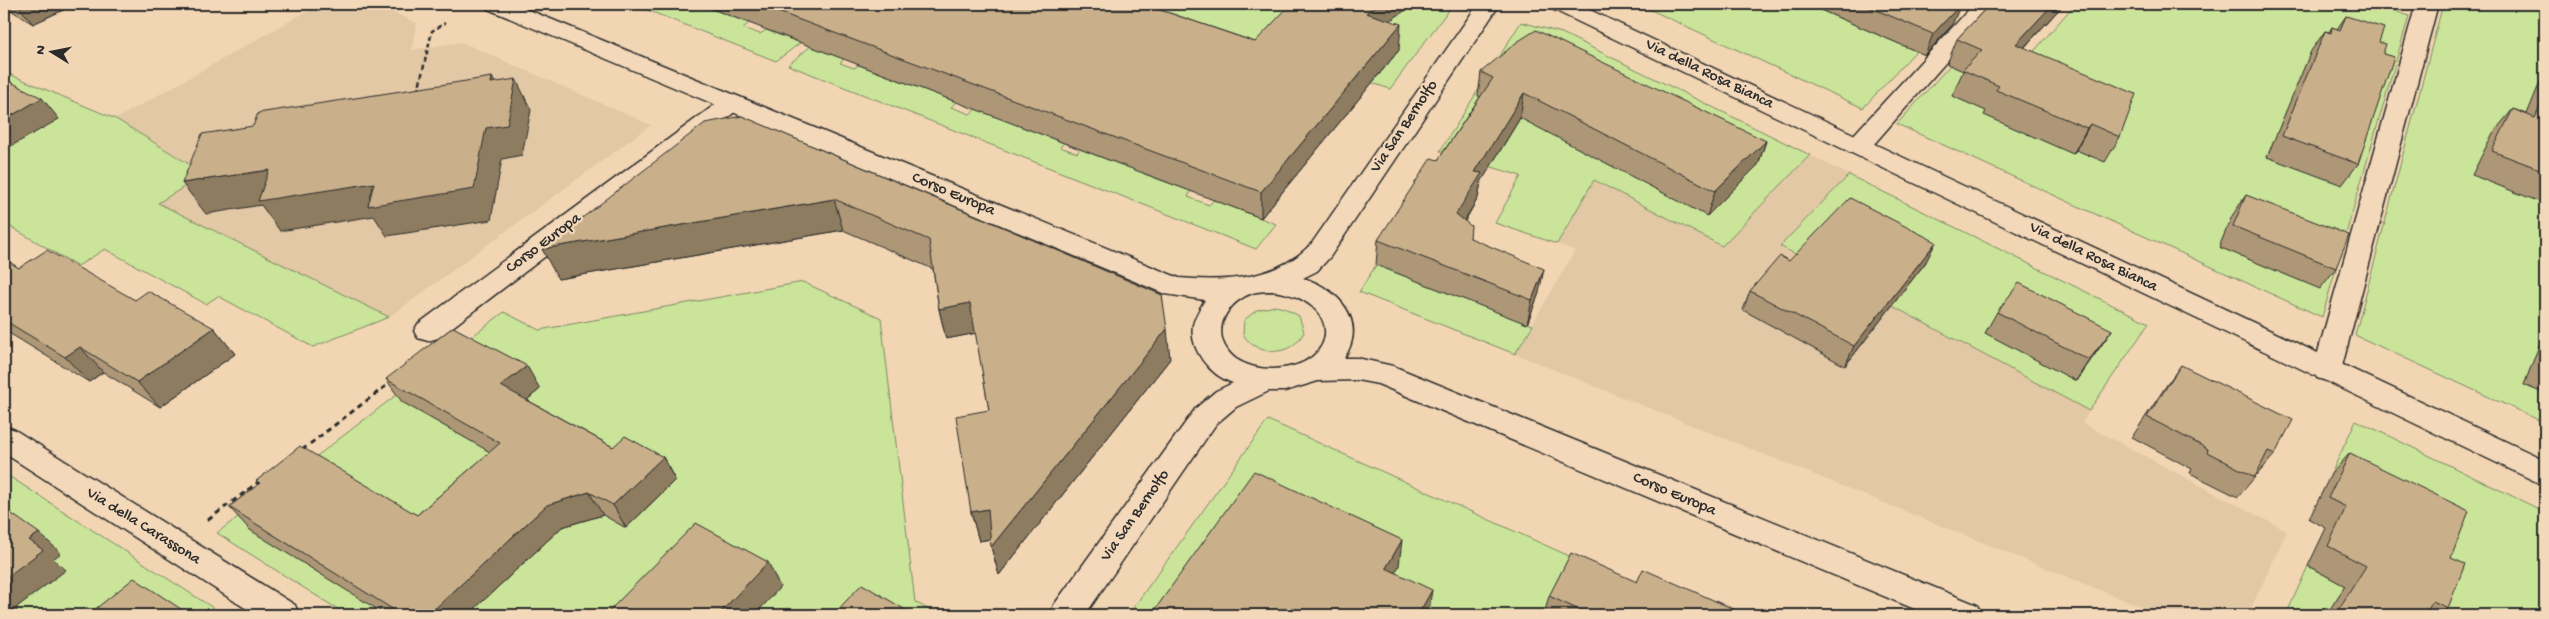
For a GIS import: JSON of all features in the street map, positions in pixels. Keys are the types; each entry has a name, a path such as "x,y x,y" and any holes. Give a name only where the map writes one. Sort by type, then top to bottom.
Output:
{"street":[{"name":"Corso Europa","path":"496,4 1175,287 1214,291 1235,289 1254,283 1273,281 1294,284 1321,298 1336,315 1340,332 1350,348 1383,374"},
{"name":"Via San Bernolfo","path":"1273,281 1308,264 1321,250 1489,4"},
{"name":"Via della Rosa Bianca","path":"1560,4 2545,474"},
{"path":"1858,146 1986,4"},
{"path":"2327,370 2427,4"},
{"name":"Corso Europa","path":"428,331 732,102"},
{"name":"Via San Bernolfo","path":"1321,250 1315,269 1316,282 1321,298"},
{"name":"Corso Europa","path":"1175,287 1199,309 1207,322"},
{"name":"Corso Europa","path":"1207,322 1210,313 1220,300 1235,289"},
{"path":"1207,322 1208,344 1217,360"},
{"name":"Corso Europa","path":"1217,360 1234,372 1256,380 1280,381 1303,375 1322,364 1335,350 1340,332"},
{"name":"Via San Bernolfo","path":"1206,416 1218,376 1217,360"},
{"name":"Corso Europa","path":"1313,370 1356,369 1383,374 1965,615"},
{"name":"Via San Bernolfo","path":"1066,615 1206,416 1226,399 1266,380"},
{"name":"Via della Carassona","path":"4,438 283,615"}],"path":[{"path":"417,95 432,31 445,23"},
{"path":"298,452 392,381"},
{"path":"174,546 267,476"}],"shaded area":[{"path":"320,4 373,4 417,23 412,50 461,42 651,125 389,317 157,203 204,173 116,119"},
{"path":"1810,155 1849,175 1780,247 2089,411 2082,423 2287,531 2248,615 2162,615 1515,354 1575,251 1557,244 1594,180 1722,246"}],"green space":[{"path":"632,4 714,4 712,9 749,23 743,28 760,34 766,30 800,43 776,61"},
{"path":"1141,4 1449,4 1450,8 1390,89 1372,83 1399,50 1272,49"},
{"path":"1638,4 1806,4 1916,51 1863,108"},
{"path":"2075,4 2376,4 2409,16 2322,317 1897,124 1970,43 2022,65"},
{"path":"2443,4 2545,4 2545,423 2355,335"},
{"path":"1521,22 1562,33 1810,155 1722,246 1594,180 1557,244 1495,223 1521,176 1440,151"},
{"path":"811,46 844,59 840,63 854,68 859,65 956,102 951,107 970,114 976,109 1064,143 1060,147 1077,153 1080,149 1124,166 1130,160 1144,174 1191,191 1188,197 1209,205 1214,200 1276,224 1256,249 788,65"},
{"path":"4,72 116,119 205,174 158,203 389,317 313,347 218,296 206,304 105,249 78,266 4,223"},
{"path":"1849,175 2149,323 2089,411 1780,246"},
{"path":"1376,265 1533,325 1515,354 1359,292"},
{"path":"803,282 881,318 915,602 939,615 347,615 217,533 504,312 539,330"},
{"path":"1275,306 1284,308 1299,316 1304,332 1299,340 1283,350 1265,351 1249,342 1243,334 1244,320 1257,310"},
{"path":"1268,420 1700,615 1128,615"},
{"path":"2356,420 2545,512 2545,615 2430,615 2331,474"},
{"path":"4,473 224,615 4,615"},
{"path":"2308,566 2400,615 2286,615"}],"building":[{"path":"757,4 1143,4 1255,42 1291,4 1379,4 1366,13 1401,24 1261,192"},
{"path":"1862,4 1961,4 1933,34"},
{"path":"1990,4 2053,4 2016,44 2136,94 2120,137 2090,124 2087,128 1996,90 1999,86 1963,70 1982,50 1957,39"},
{"path":"2346,16 2384,28 2379,42 2386,44 2383,54 2394,57 2358,164 2282,136 2325,31 2331,33 2332,27 2340,30"},
{"path":"1536,30 1766,141 1715,191 1524,93 1475,172 1482,173 1456,214 1471,226 1470,238 1544,269 1532,300 1378,240 1431,158 1438,160 1493,78 1481,72 1517,42"},
{"path":"492,77 491,83 516,79 507,125 486,128 474,189 368,206 374,183 258,201 269,170 182,183 202,134 253,126 258,113"},
{"path":"5,79 42,98 4,120"},
{"path":"2545,94 2545,171 2492,151 2513,109 2535,118"},
{"path":"742,116 1162,295 1167,329 991,547 988,509 971,512 956,416 989,410 970,303 939,309 929,240 834,199 542,249 705,123"},
{"path":"2246,195 2349,235 2336,268 2233,226"},
{"path":"1850,198 1936,242 1854,346 1750,291 1780,256 1789,261"},
{"path":"47,250 135,300 148,291 214,328 137,382 80,347 65,357 4,320 4,259 19,268"},
{"path":"2019,283 2112,330 2089,360 1997,312"},
{"path":"453,327 527,366 501,386 613,447 625,436 663,457 613,505 589,492 547,505 428,615 402,615 229,507 260,483 256,481 300,446 417,515 500,443 386,379"},
{"path":"2181,365 2293,420 2275,454 2268,451 2255,477 2207,452 2208,449 2147,417"},
{"path":"2350,453 2469,511 2451,558 2465,564 2448,608 2433,601 2425,615 2335,615 2366,566 2328,546 2346,507 2328,498"},
{"path":"1254,471 1402,540 1386,568 1432,590 1418,615 1151,615"},
{"path":"9,512 39,533 29,540 43,550 4,579 4,515"},
{"path":"696,523 768,562 718,615 605,615"},
{"path":"1571,553 1637,582 1643,569 1747,615 1590,615 1549,596"},
{"path":"134,578 190,615 88,615"},
{"path":"862,584 914,615 833,615"}]}
